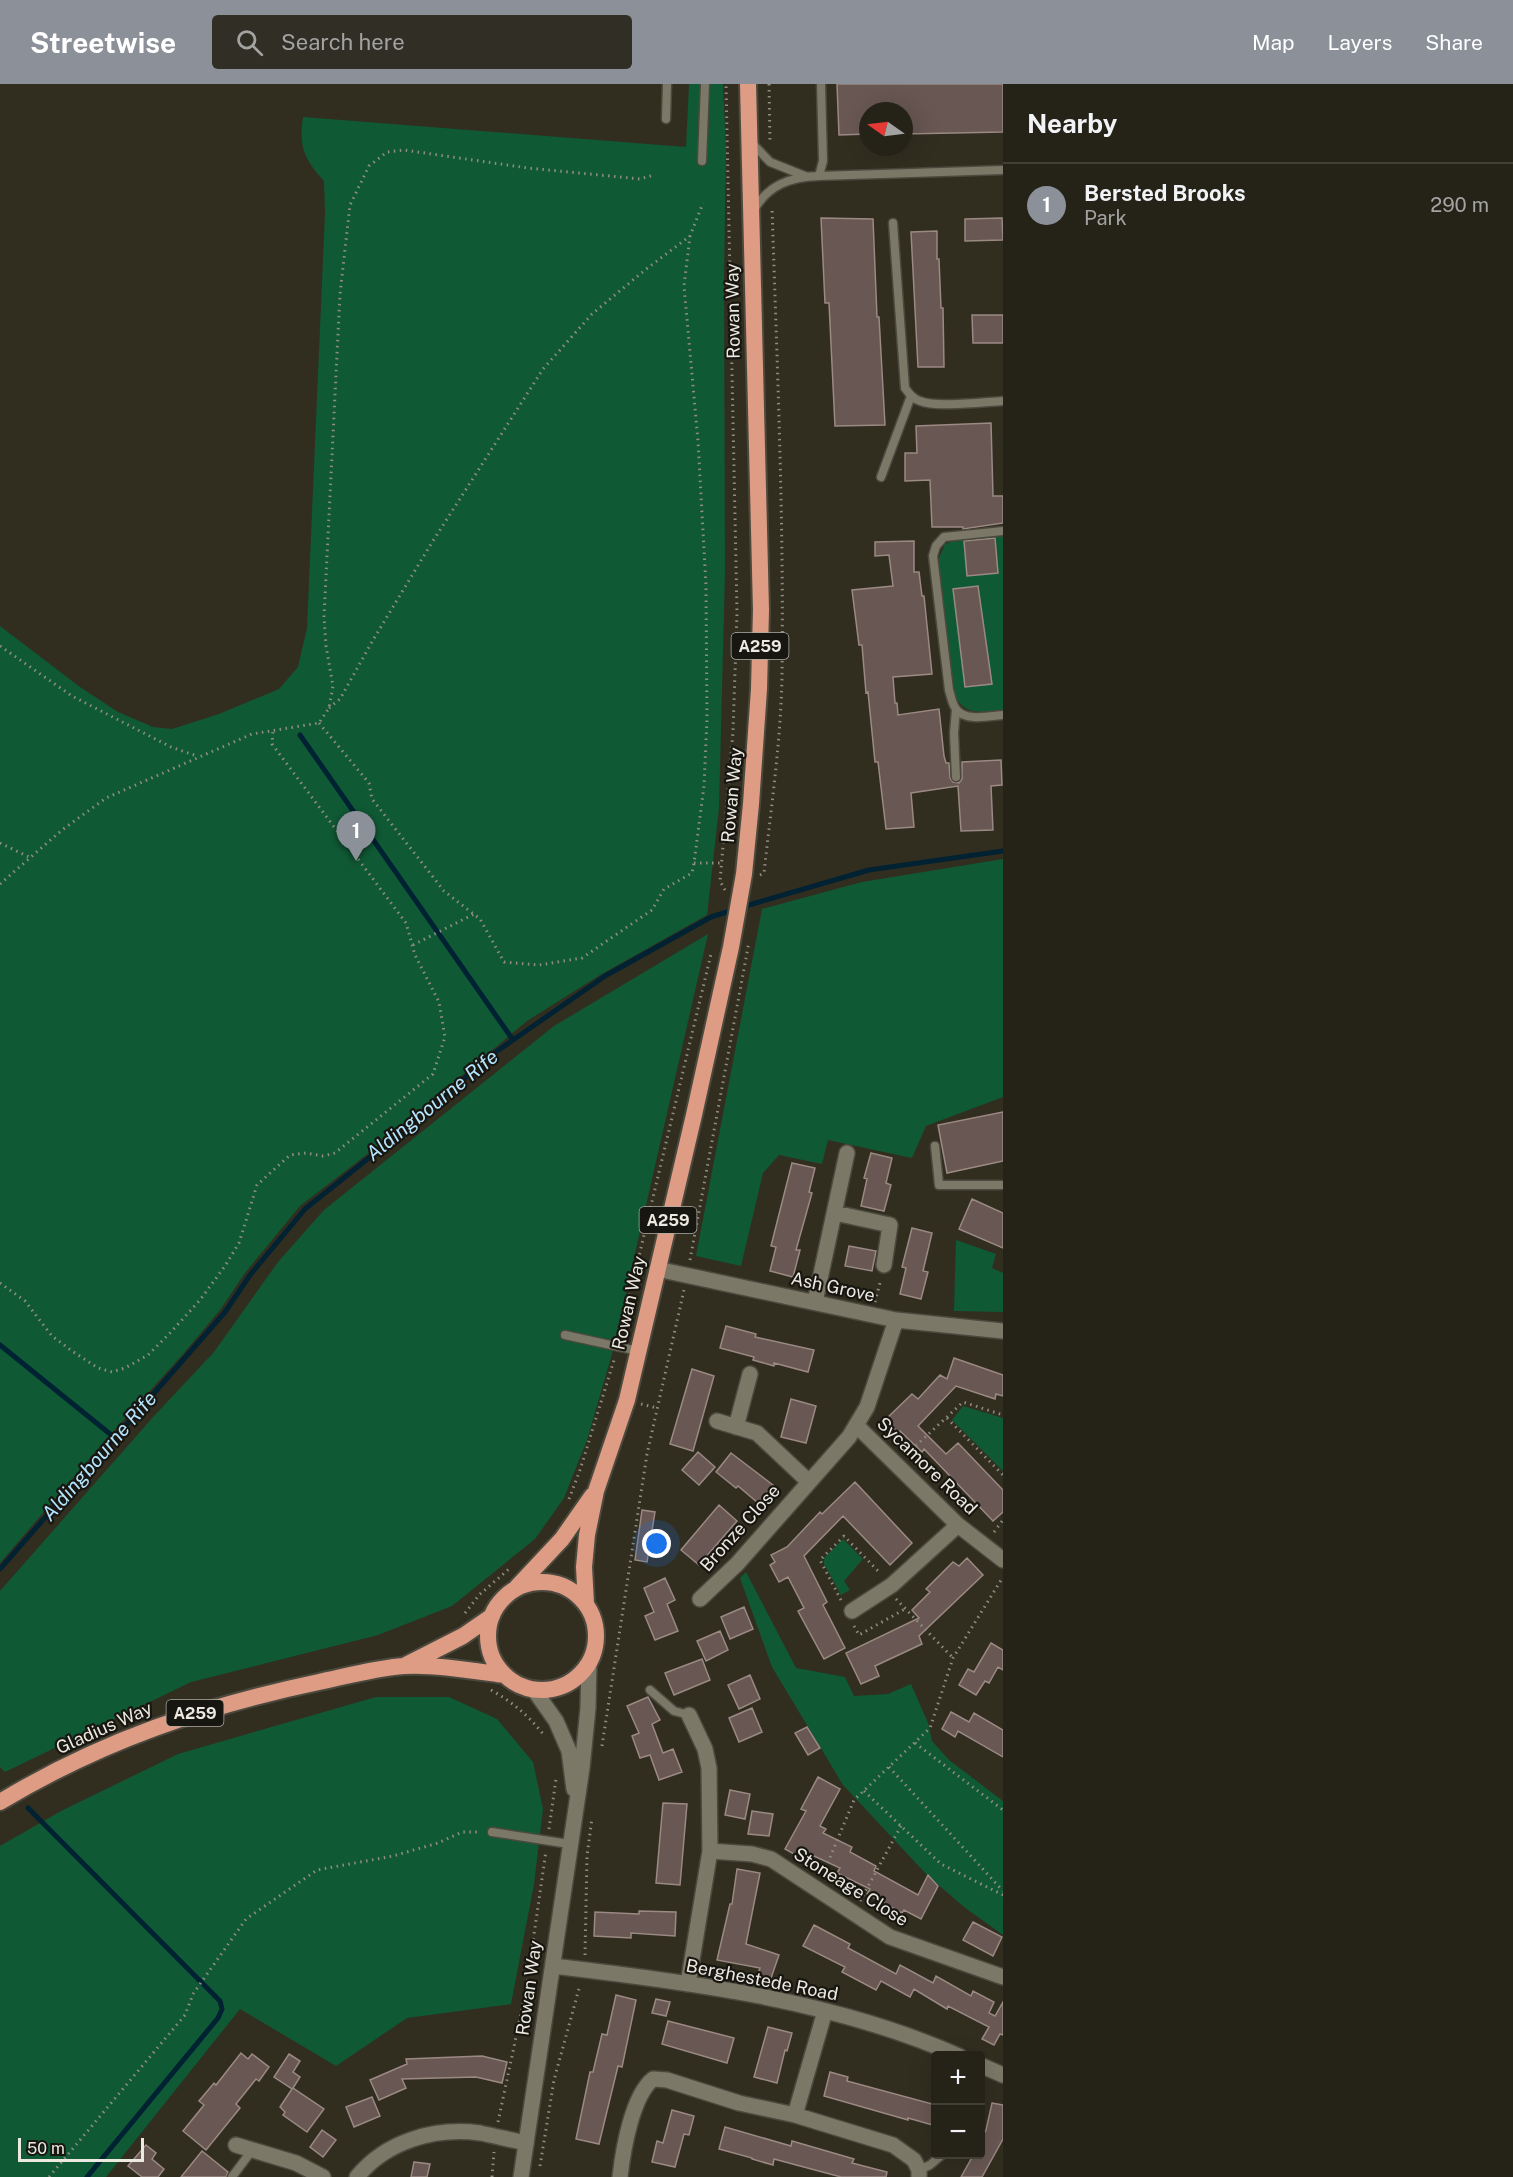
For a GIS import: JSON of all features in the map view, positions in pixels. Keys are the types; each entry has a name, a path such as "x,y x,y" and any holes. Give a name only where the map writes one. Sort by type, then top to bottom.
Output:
{"highway":[{"name":"Rowan Way","path":"586,1604 584,1567 587,1535 596,1491 627,1400 694,1115 744,873 759,689 760,610 748,84"},
{"name":"Rowan Way","path":"516,1588 562,1539 596,1491"},
{"path":"546,1582 568,1589 586,1604 593,1618 596,1633 595,1648 589,1663 579,1676 566,1685 550,1690 534,1690 504,1676 495,1663 489,1648 488,1631 492,1616 506,1595 516,1588 531,1583 546,1582"},
{"name":"Gladius Way","path":"405,1666 463,1636 492,1616"},
{"name":"Gladius Way","path":"0,1802 35,1781 95,1751 167,1722 288,1688 405,1666 465,1670 504,1676"}],"street":[{"path":"815,1302 847,1153"},
{"path":"835,1213 890,1226 884,1265"},
{"name":"Ash Grove","path":"657,1269 896,1320 1003,1331"},
{"name":"Sycamore Road","path":"896,1320 867,1407 856,1425 958,1525 1002,1556"},
{"path":"736,1426 750,1374"},
{"name":"Bronze Close","path":"717,1421 757,1433 808,1481"},
{"name":"Bronze Close","path":"700,1599 737,1564 849,1437 856,1425"},
{"path":"850,1612 889,1587 958,1525"},
{"name":"Rowan Way","path":"521,2177 582,1768 588,1708 589,1663"},
{"name":"Rowan Way","path":"534,1690 556,1721 569,1751 576,1804"},
{"path":"688,1984 710,1851 709,1768 705,1749 689,1714"},
{"name":"Stoneage Close","path":"710,1851 752,1854 771,1859 890,1937 1003,1977"},
{"name":"Berghestede Road","path":"553,1966 688,1984 825,2011 948,2051"},
{"path":"795,2115 825,2011"},
{"path":"985,2067 1003,2076"},
{"path":"620,2177 635,2109 644,2086 653,2079 667,2080 739,2103 795,2115 893,2145 914,2160 919,2174"},
{"path":"357,2177 365,2167 396,2145 420,2136 444,2132 478,2133 526,2143"},
{"path":"236,2145 253,2148 296,2163 323,2177"}],"lane":[{"path":"666,118 667,84"},
{"path":"702,160 705,84"},
{"path":"819,176 823,161 821,84"},
{"path":"749,141 770,162 805,176"},
{"path":"751,217 762,196 771,188 805,176 1003,170"},
{"path":"893,223 905,388 911,396 921,402 935,404 1003,401"},
{"path":"881,477 911,396"},
{"path":"956,777 954,734 956,709 949,690 933,556 936,546 944,537 1003,531"},
{"path":"956,709 972,717 1003,715"},
{"path":"935,1146 939,1185 1003,1185"},
{"path":"565,1335 638,1351"},
{"path":"650,1690 674,1711 689,1714"},
{"path":"492,1832 569,1844"},
{"path":"232,2177 253,2148"},
{"path":"919,2174 937,2159"}],"path":[{"path":"726,84 737,613 733,732 720,881 726,891"},
{"path":"769,84 770,162"},
{"path":"329,708 333,687 324,617 340,294 350,205 369,166 387,152 404,150 528,168 640,179 654,175"},
{"path":"771,188 779,416"},
{"path":"319,723 369,783 372,799 444,891 480,919 504,962 539,965 582,958 652,910 664,889 692,873 704,786 706,586 698,441 684,286 690,236 703,203"},
{"path":"0,884 62,830 105,798 252,734 319,723 329,708 340,699 431,544 543,369 592,314 690,236"},
{"path":"0,646 72,696 171,747 199,757"},
{"path":"0,1283 25,1301 52,1336 98,1368 112,1371 125,1368 148,1355 200,1300 239,1243 257,1185 273,1169 290,1155 306,1153 323,1156 335,1153 433,1074 445,1037 439,1002 415,955 406,923 272,744 273,731"},
{"path":"0,843 29,858"},
{"path":"694,863 723,863"},
{"path":"412,945 474,914"},
{"path":"602,1747 646,1455 687,1275 750,945 748,938"},
{"path":"872,1315 884,1265"},
{"path":"897,1463 963,1402 1003,1415"},
{"path":"947,1418 1003,1475"},
{"path":"998,1535 993,1531 1003,1520"},
{"path":"905,1609 859,1635 850,1612 820,1560 844,1536 889,1587 905,1609 953,1658"},
{"path":"816,1889 854,1800 930,1728 953,1658 1003,1577"},
{"path":"915,1743 1003,1810"},
{"path":"889,1767 1003,1893"},
{"path":"864,1791 941,1864 1003,1893"},
{"path":"540,2166 554,2080 584,1970 587,1856 593,1812"},
{"path":"854,1913 901,1826"},
{"path":"49,2177 185,2015 193,1994 246,1919 317,1870 393,1856 438,1843 462,1832 492,1832"}],"green space":[{"path":"689,84 723,84 726,150 725,573 719,808 707,915 600,975 527,1021 370,1152 300,1206 245,1273 220,1310 0,1563 0,626 80,687 118,712 153,727 172,729 219,714 279,689 298,667 307,628 325,213 324,181 311,165 302,144 303,117 686,147"},
{"path":"1003,535 1003,710 974,711 962,706 954,692 938,560 945,544 961,538"},
{"path":"1003,859 1003,1097 926,1126 912,1158 828,1140 822,1164 779,1155 763,1173 741,1266 696,1256 762,909 862,882"},
{"path":"708,934 612,1354 587,1440 564,1498 535,1539 452,1606 378,1635 191,1682 5,1772 0,1767 0,1591 154,1416 214,1352 278,1262 324,1210 554,1026"},
{"path":"956,1240 996,1254 992,1268 1003,1273 1003,1312 954,1311"},
{"path":"963,1406 1003,1418 1003,1471 952,1420"},
{"path":"843,1539 863,1559 844,1581 850,1590 841,1595 824,1564 824,1558"},
{"path":"746,1572 796,1668 845,1677 854,1696 888,1694 911,1684 928,1723 932,1741 949,1760 1003,1801 1003,1935 964,1907 928,1876 843,1785 772,1667 740,1578"},
{"path":"376,1697 449,1697 497,1719 533,1762 543,1809 534,1884 511,2004 407,2018 336,2066 240,2009 106,2177 0,2177 0,1846 61,1811 178,1754"}],"building":[{"path":"837,84 1003,84 1003,132 913,134 913,102 859,102 859,134 839,135"},
{"path":"821,218 873,219 885,425 835,426 829,303 825,303"},
{"path":"1002,218 1003,240 965,241 965,219"},
{"path":"937,231 937,259 939,259 941,308 943,308 944,367 918,367 911,232"},
{"path":"972,315 1003,315 1003,343 973,343"},
{"path":"991,423 993,496 1003,496 1003,523 963,529 963,527 932,527 930,480 905,481 905,453 917,453 916,426"},
{"path":"995,538 998,573 967,576 964,541"},
{"path":"914,541 914,572 919,572 922,596 924,596 932,674 893,677 898,715 939,709 944,756 946,763 949,763 950,778 953,782 959,783 962,779 962,762 1001,760 1002,785 991,786 993,830 961,831 958,786 911,793 914,827 886,829 878,762 875,762 868,692 866,693 862,645 859,645 852,590 893,586 889,555 875,556 875,542"},
{"path":"978,586 992,684 965,687 953,589"},
{"path":"1003,1112 1003,1161 947,1173 938,1125"},
{"path":"871,1153 892,1158 886,1183 891,1185 884,1211 861,1206 867,1179 864,1178"},
{"path":"792,1163 815,1168 809,1192 812,1193 796,1250 800,1250 793,1277 770,1271 776,1247 771,1246"},
{"path":"972,1199 1003,1213 1003,1248 959,1229"},
{"path":"912,1228 932,1233 923,1271 928,1272 921,1299 900,1294 906,1268 902,1267"},
{"path":"849,1246 876,1251 872,1271 845,1266"},
{"path":"726,1326 756,1334 755,1337 814,1350 808,1372 774,1363 774,1366 753,1360 754,1357 720,1348"},
{"path":"954,1358 1003,1375 1003,1396 996,1394 995,1399 956,1386 918,1426 946,1454 958,1443 1003,1490 1003,1512 993,1521 924,1449 922,1452 900,1431 898,1433 886,1419 912,1394 918,1399 940,1375 947,1379"},
{"path":"692,1369 714,1376 693,1451 670,1444"},
{"path":"791,1399 816,1406 806,1443 781,1437"},
{"path":"698,1452 715,1467 699,1485 682,1470"},
{"path":"731,1453 773,1485 758,1503 738,1486 736,1488 716,1472"},
{"path":"855,1482 912,1543 890,1565 843,1516 804,1556 827,1602 823,1605 845,1648 824,1659 798,1611 804,1608 788,1577 779,1582 770,1565 775,1562 771,1555 787,1547 820,1512 822,1514"},
{"path":"719,1505 737,1521 699,1565 681,1550"},
{"path":"642,1510 655,1512 647,1562 635,1560"},
{"path":"967,1558 983,1575 919,1636 922,1644 875,1666 879,1676 861,1684 846,1653 919,1618 912,1610 930,1592 926,1589 953,1562 959,1566"},
{"path":"665,1578 675,1600 667,1604 678,1631 655,1640 645,1616 654,1612 644,1588"},
{"path":"744,1607 753,1629 730,1639 721,1617"},
{"path":"720,1631 728,1650 706,1661 697,1641"},
{"path":"991,1643 1003,1650 1003,1670 998,1667 989,1683 985,1681 976,1695 959,1685 968,1669 974,1672"},
{"path":"702,1659 710,1680 674,1695 665,1673"},
{"path":"750,1675 760,1699 739,1709 728,1685"},
{"path":"648,1697 660,1720 652,1724 663,1753 673,1749 682,1772 659,1780 650,1755 640,1758 632,1736 639,1733 627,1706"},
{"path":"752,1708 762,1732 739,1742 729,1718"},
{"path":"951,1712 969,1722 974,1713 1003,1730 1003,1757 958,1731 955,1737 942,1729"},
{"path":"807,1727 820,1748 808,1755 795,1733"},
{"path":"818,1777 840,1789 820,1826 826,1829 823,1833 852,1847 850,1852 876,1866 874,1871 918,1895 928,1875 938,1886 921,1919 904,1910 902,1913 867,1894 870,1889 837,1873 840,1868 812,1855 808,1862 785,1849 806,1811 801,1809"},
{"path":"730,1790 750,1794 745,1819 725,1815"},
{"path":"663,1803 687,1804 680,1885 656,1883"},
{"path":"752,1811 773,1814 769,1836 748,1834"},
{"path":"737,1869 760,1873 746,1944 779,1955 770,1981 757,1976 760,1968 717,1960 730,1904 732,1904"},
{"path":"639,1911 676,1912 675,1936 631,1933 631,1938 594,1936 595,1912 639,1914"},
{"path":"973,1922 1002,1937 993,1956 963,1940"},
{"path":"814,1925 850,1944 848,1948 896,1974 900,1965 933,1983 936,1976 971,1996 973,1991 994,2002 989,2013 995,2016 1003,2002 1003,2035 1000,2034 994,2045 982,2039 989,2027 948,2006 947,2009 914,1989 910,1997 881,1981 876,1990 842,1972 845,1967 803,1946"},
{"path":"616,1995 636,2000 622,2067 618,2066 599,2144 576,2139 590,2072 593,2072 602,2034 607,2035"},
{"path":"656,1999 670,2002 666,2016 652,2013"},
{"path":"668,2021 734,2038 727,2063 662,2044"},
{"path":"768,2027 792,2033 787,2051 785,2050 777,2083 754,2077"},
{"path":"241,2053 248,2059 252,2054 269,2067 259,2081 256,2079 236,2104 240,2108 206,2150 183,2131 204,2105 199,2101 214,2083 216,2085"},
{"path":"289,2054 300,2061 293,2072 300,2077 293,2088 324,2109 307,2132 283,2115 285,2112 280,2107 292,2089 274,2077"},
{"path":"482,2056 507,2062 502,2083 476,2077 402,2079 406,2088 379,2100 370,2080 407,2064 406,2059"},
{"path":"830,2072 848,2077 847,2081 931,2104 931,2125 908,2118 908,2120 824,2096"},
{"path":"372,2097 380,2116 354,2127 346,2107"},
{"path":"992,2103 1003,2105 1003,2139 982,2177 961,2177 971,2159 985,2159 986,2130"},
{"path":"672,2110 694,2116 689,2135 684,2134 675,2167 652,2162 657,2141 663,2143"},
{"path":"725,2127 791,2146 792,2141 854,2159 852,2163 887,2172 886,2177 841,2177 774,2159 773,2165 719,2149"},
{"path":"322,2130 336,2140 323,2157 310,2147"},
{"path":"146,2145 156,2153 152,2159 164,2169 158,2177 142,2177 128,2166"},
{"path":"202,2151 228,2172 226,2177 181,2177"},
{"path":"414,2162 430,2164 427,2177 411,2177"}],"waterway":[{"path":"300,735 513,1040"},
{"name":"Aldingbourne Rife","path":"742,907 869,870 1003,851"},
{"name":"Aldingbourne Rife","path":"0,1569 225,1312 250,1275 305,1209 410,1125 493,1054 605,976 711,917 733,910"},
{"path":"0,1345 115,1438"},
{"path":"28,1808 220,2001 222,2009 218,2018 87,2177"}],"place":[{"name":"Bersted Brooks","path":"356,861"}]}
